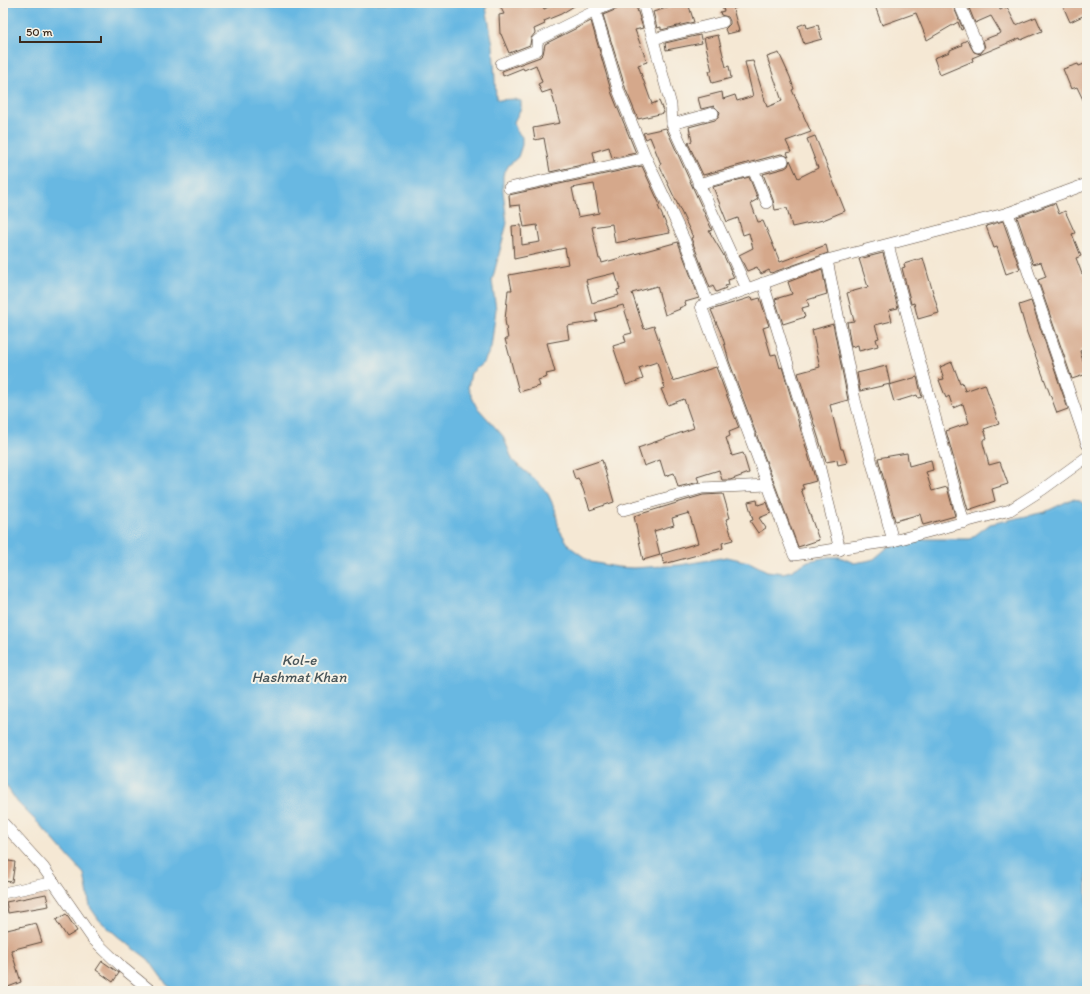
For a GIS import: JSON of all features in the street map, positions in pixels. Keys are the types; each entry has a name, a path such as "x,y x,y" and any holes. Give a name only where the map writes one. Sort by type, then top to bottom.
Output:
{"street":[{"path":"501,64 537,50 537,41 541,38 614,3"},
{"path":"643,3 671,105 672,124 747,289"},
{"path":"965,5 978,47"},
{"path":"595,11 620,92 646,158 684,239 708,303"},
{"path":"653,39 723,22"},
{"path":"672,124 713,113"},
{"path":"509,188 646,158"},
{"path":"698,184 784,161"},
{"path":"753,169 766,203"},
{"path":"1087,184 1008,212 827,260 701,306 794,556 893,541 1010,510 1043,489 1087,457"},
{"path":"1008,212 1087,444"},
{"path":"888,244 964,523"},
{"path":"827,260 855,400 893,541"},
{"path":"763,283 819,465 840,550"},
{"path":"623,510 702,488 768,485"},
{"path":"3,823 44,867 93,939 122,968 151,991"},
{"path":"3,893 54,882"}],"water":[{"name":"Kol-e Hashmat Khan","path":"3,3 489,3 486,7 493,45 496,97 498,100 514,99 521,101 521,108 514,122 516,130 522,137 522,145 518,157 509,165 503,175 503,191 507,223 492,281 496,309 491,348 484,362 471,373 468,388 476,406 503,436 513,461 538,482 548,494 555,509 559,529 570,547 591,562 617,567 633,568 680,565 727,557 749,562 767,571 783,573 791,571 808,561 828,557 840,557 854,563 874,559 888,547 919,539 970,539 990,524 1045,512 1072,499 1080,500 1087,506 1087,991 176,991 167,985 148,959 99,920 90,907 84,874 18,803 3,781"}],"building":[{"path":"506,3 542,3 544,9 558,3 579,3 561,14 544,21 545,24 534,29 535,33 531,38 530,45 509,53 500,34 499,15 504,14 500,6"},
{"path":"621,3 635,3 643,28 635,30 647,62 638,65 652,104 659,101 664,113 638,119 626,90 603,15 617,9"},
{"path":"688,3 694,22 661,30 661,27 657,28 653,12"},
{"path":"721,3 746,3 733,9 739,31 727,34 725,29 730,24 730,21 728,17 721,15 720,12 724,11"},
{"path":"874,3 952,3 963,29 961,30 958,22 927,40 916,13 882,25"},
{"path":"967,3 997,3 1000,10 1007,7 1016,25 1036,17 1042,31 1021,40 1020,38 972,58 973,61 940,75 934,58 950,52 950,50 962,45 961,43 967,40 974,52 980,54 985,48 983,40 1001,33 991,16 975,23"},
{"path":"1070,3 1087,3 1087,14 1070,22 1063,6"},
{"path":"591,21 612,94 636,153 612,158 609,147 593,152 595,162 550,172 544,138 535,140 533,128 560,123 551,90 542,93 538,84 542,82 536,65 524,70 523,68 503,76 502,71 540,57 543,54 545,44"},
{"path":"806,23 807,28 818,25 822,39 804,44 798,26"},
{"path":"700,35 702,43 666,50 665,43"},
{"path":"718,35 726,67 729,66 731,78 712,83 709,71 712,71 704,38"},
{"path":"779,53 790,77 794,89 792,90 811,132 786,141 791,152 787,153 789,157 781,154 703,175 688,143 692,141 689,127 715,120 718,118 720,112 714,106 701,109 698,98 722,92 723,99 735,95 737,101 753,96 745,62 753,61 767,107 782,101 767,57"},
{"path":"1087,63 1087,108 1077,87 1071,89 1063,69 1078,64 1079,66"},
{"path":"666,128 712,230 709,231 724,256 734,278 728,280 729,285 725,286 726,288 716,292 713,286 710,288 691,238 693,237 659,165 661,164 650,137 646,139 643,133"},
{"path":"815,136 845,211 823,220 792,227 787,208 775,210 773,200 763,174 785,168 788,166 790,160 798,178 818,168 807,139"},
{"path":"642,166 660,205 658,206 670,233 615,243 612,224 592,227 599,259 601,259 602,263 678,242 699,298 685,302 686,305 679,308 680,309 665,315 657,286 632,293 644,329 654,326 673,381 716,367 739,428 729,432 730,436 726,438 732,456 743,453 749,473 730,480 722,480 719,470 697,477 699,482 678,487 674,473 665,476 660,460 644,466 638,448 694,428 684,399 668,405 661,389 665,388 657,362 639,368 643,379 626,385 613,346 626,342 624,335 632,333 623,305 595,313 597,321 567,326 569,339 547,343 555,372 546,374 547,377 538,380 540,386 519,392 505,339 508,339 505,320 508,290 512,290 509,275 568,264 565,248 514,259 512,226 521,225 522,245 540,242 537,225 524,227 520,205 510,206 509,195","holes":["594,184 599,213 578,217 572,188","615,273 620,289 617,290 619,295 592,303 586,280"]},
{"path":"749,177 758,199 751,203 758,222 763,221 780,262 826,245 828,253 771,273 769,270 761,274 757,267 747,271 739,255 753,248 749,233 743,235 738,218 727,222 713,187"},
{"path":"1055,203 1059,214 1065,211 1075,233 1072,234 1081,256 1076,258 1082,274 1087,272 1087,348 1080,351 1087,374 1072,379 1038,280 1046,277 1041,262 1033,264 1017,217"},
{"path":"1003,221 1020,269 1006,274 997,247 994,248 986,226"},
{"path":"883,253 898,308 889,310 892,321 875,325 879,338 876,339 878,346 859,351 858,345 851,347 847,322 854,321 847,293 868,287 859,259"},
{"path":"923,258 939,313 918,319 914,303 911,304 902,268 905,267 904,264"},
{"path":"822,269 827,294 807,300 809,306 802,308 805,317 783,324 775,299 792,294 788,282"},
{"path":"752,297 753,300 760,298 769,326 763,328 771,355 776,354 780,368 782,367 816,481 802,485 804,489 801,489 819,540 798,547 729,361 723,338 711,310"},
{"path":"1031,301 1068,409 1057,413 1027,333 1019,305"},
{"path":"833,324 848,400 830,405 841,449 843,449 847,463 838,465 837,460 826,462 798,373 820,367 812,330"},
{"path":"952,362 960,383 962,382 965,391 985,384 999,424 984,429 987,438 983,440 983,443 989,465 1000,462 1008,484 992,489 995,501 968,510 946,431 969,423 963,404 953,408 949,396 946,398 939,380 944,379 940,367"},
{"path":"886,366 890,384 860,391 857,373"},
{"path":"917,377 922,397 918,398 917,395 894,402 889,385"},
{"path":"907,453 909,466 931,460 933,470 926,472 932,491 947,487 955,516 923,525 920,514 895,521 878,458"},
{"path":"602,460 614,502 590,510 583,489 578,478 575,479 572,470"},
{"path":"723,494 730,518 726,519 733,540 722,543 723,548 664,564 661,554 698,543 689,513 672,518 674,525 654,531 660,555 643,560 634,516 703,495"},
{"path":"757,500 758,505 767,502 771,513 759,518 766,528 758,533 750,521 753,520 748,502"},
{"path":"3,860 15,862 12,882 3,881"},
{"path":"46,894 49,906 8,913 6,902"},
{"path":"66,914 77,931 67,937 56,920"},
{"path":"36,923 42,942 11,950 21,982 3,989 3,931"},
{"path":"102,961 119,973 113,982 96,970"}]}
